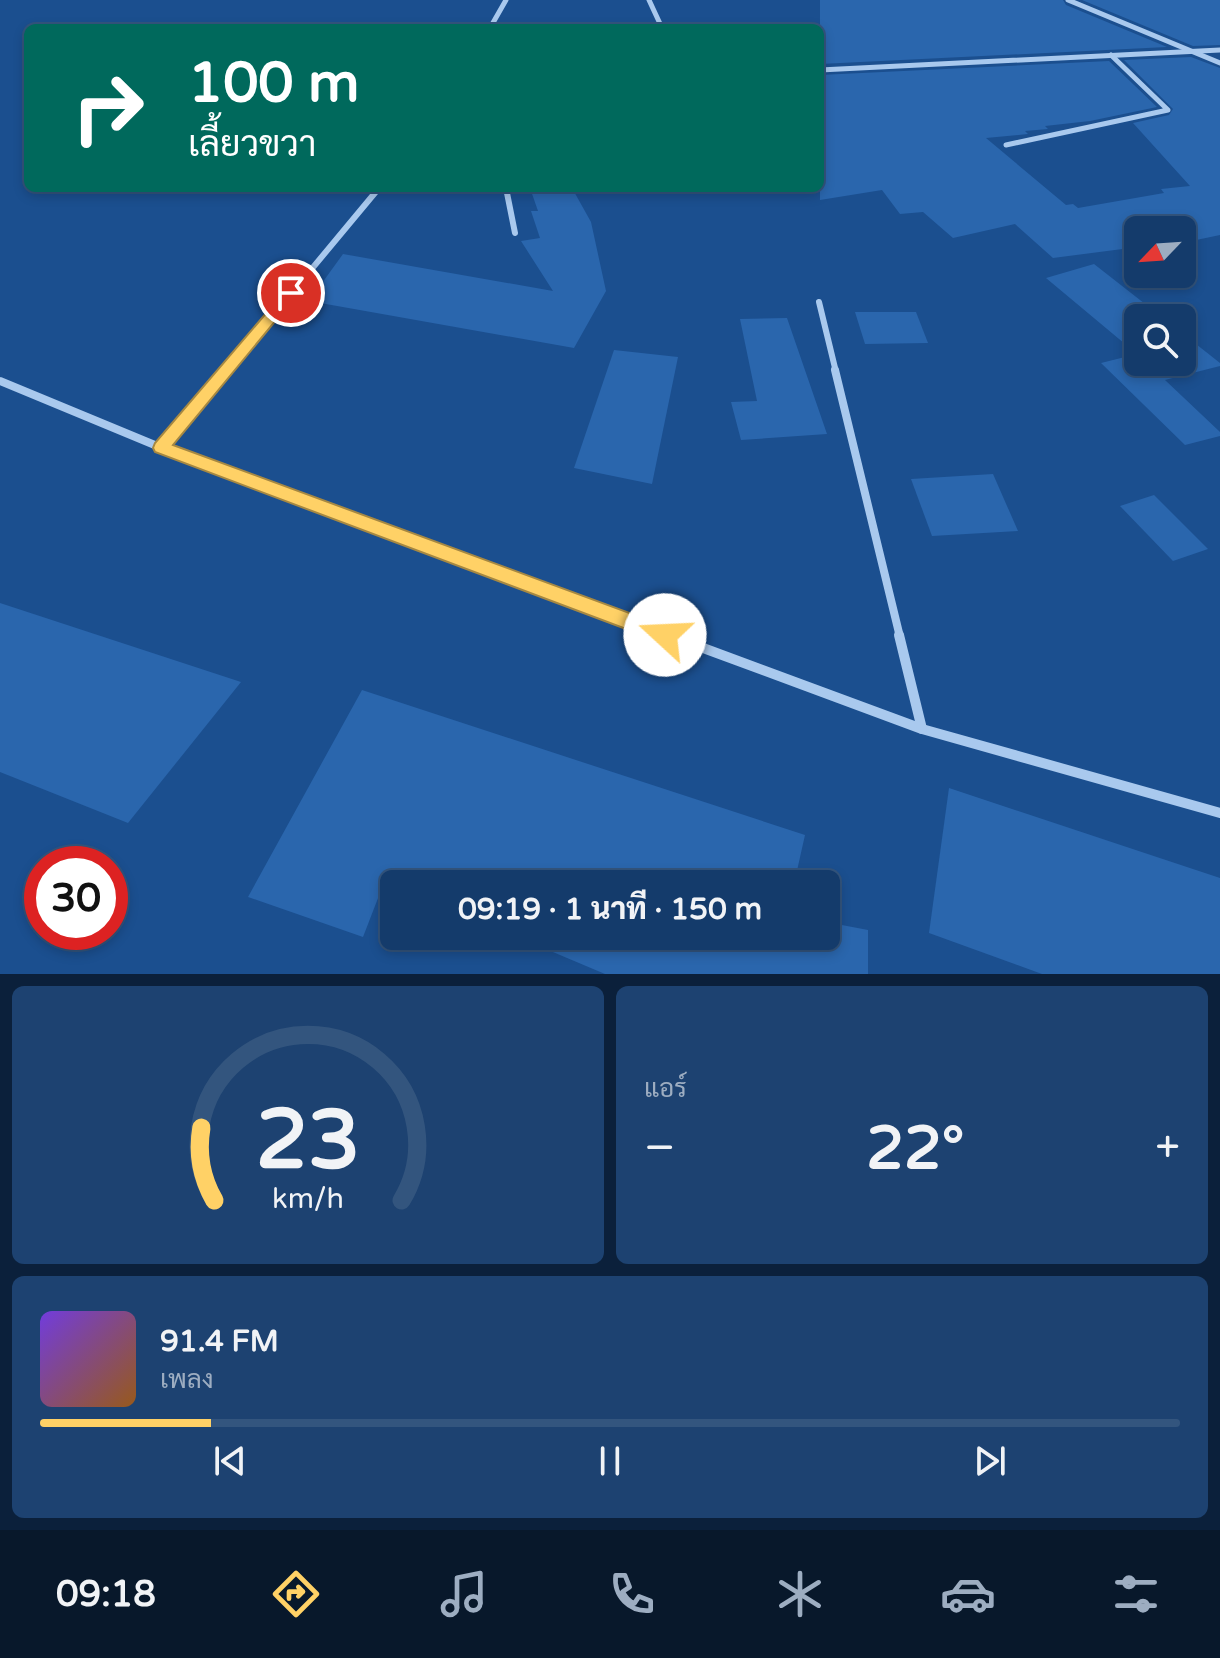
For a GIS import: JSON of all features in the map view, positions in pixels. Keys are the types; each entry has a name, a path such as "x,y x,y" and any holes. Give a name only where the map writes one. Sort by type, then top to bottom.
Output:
{"street":[{"path":"492,24 506,0"},
{"path":"649,0 660,24"},
{"path":"1068,0 1220,63"},
{"path":"824,70 1220,50"},
{"path":"1006,145 1168,110 1111,55"},
{"path":"162,448 376,192"},
{"path":"507,192 515,233"},
{"path":"819,302 922,729"},
{"path":"0,381 162,448 922,729 1220,813"}],"building":[{"path":"820,0 1063,0 1066,5 1167,47 824,64 824,24 820,24"},
{"path":"1082,0 1220,0 1220,45 1193,46"},
{"path":"1191,57 1220,68 1220,235 1196,240 1196,216 1124,216 1124,249 1053,258 1015,224 953,238 923,212 900,214 882,190 820,200 820,192 824,192 824,75 1109,61 1157,107 1090,121 1045,126 1048,129 1025,131 1028,134 986,138 1066,205 1073,204 1078,208 1164,193 1161,189 1190,186 1133,123 1169,115 1173,109 1124,60"},
{"path":"531,192 574,192 591,222 606,291 574,348 309,301 343,254 553,291 521,241 540,238 531,211 538,211"},
{"path":"1094,264 1145,304 1124,304 1124,343 1046,278"},
{"path":"855,312 916,312 928,343 865,344"},
{"path":"787,318 827,434 741,440 731,402 757,401 740,319"},
{"path":"1196,344 1220,363 1220,366 1196,372"},
{"path":"614,350 678,357 652,484 574,468"},
{"path":"1124,357 1124,376 1181,376 1165,380 1220,432 1220,436 1185,445 1101,363"},
{"path":"993,474 1018,531 932,536 911,479"},
{"path":"1154,495 1208,549 1173,561 1120,506"},
{"path":"0,603 241,682 128,823 0,772"},
{"path":"362,690 805,835 797,870 380,870 380,893 363,937 248,897"},
{"path":"949,788 1220,878 1220,974 1042,974 929,933"},
{"path":"840,925 868,930 868,974 605,974 548,950 840,950"}],"route":[{"path":"291,293 162,448 665,635"}]}
